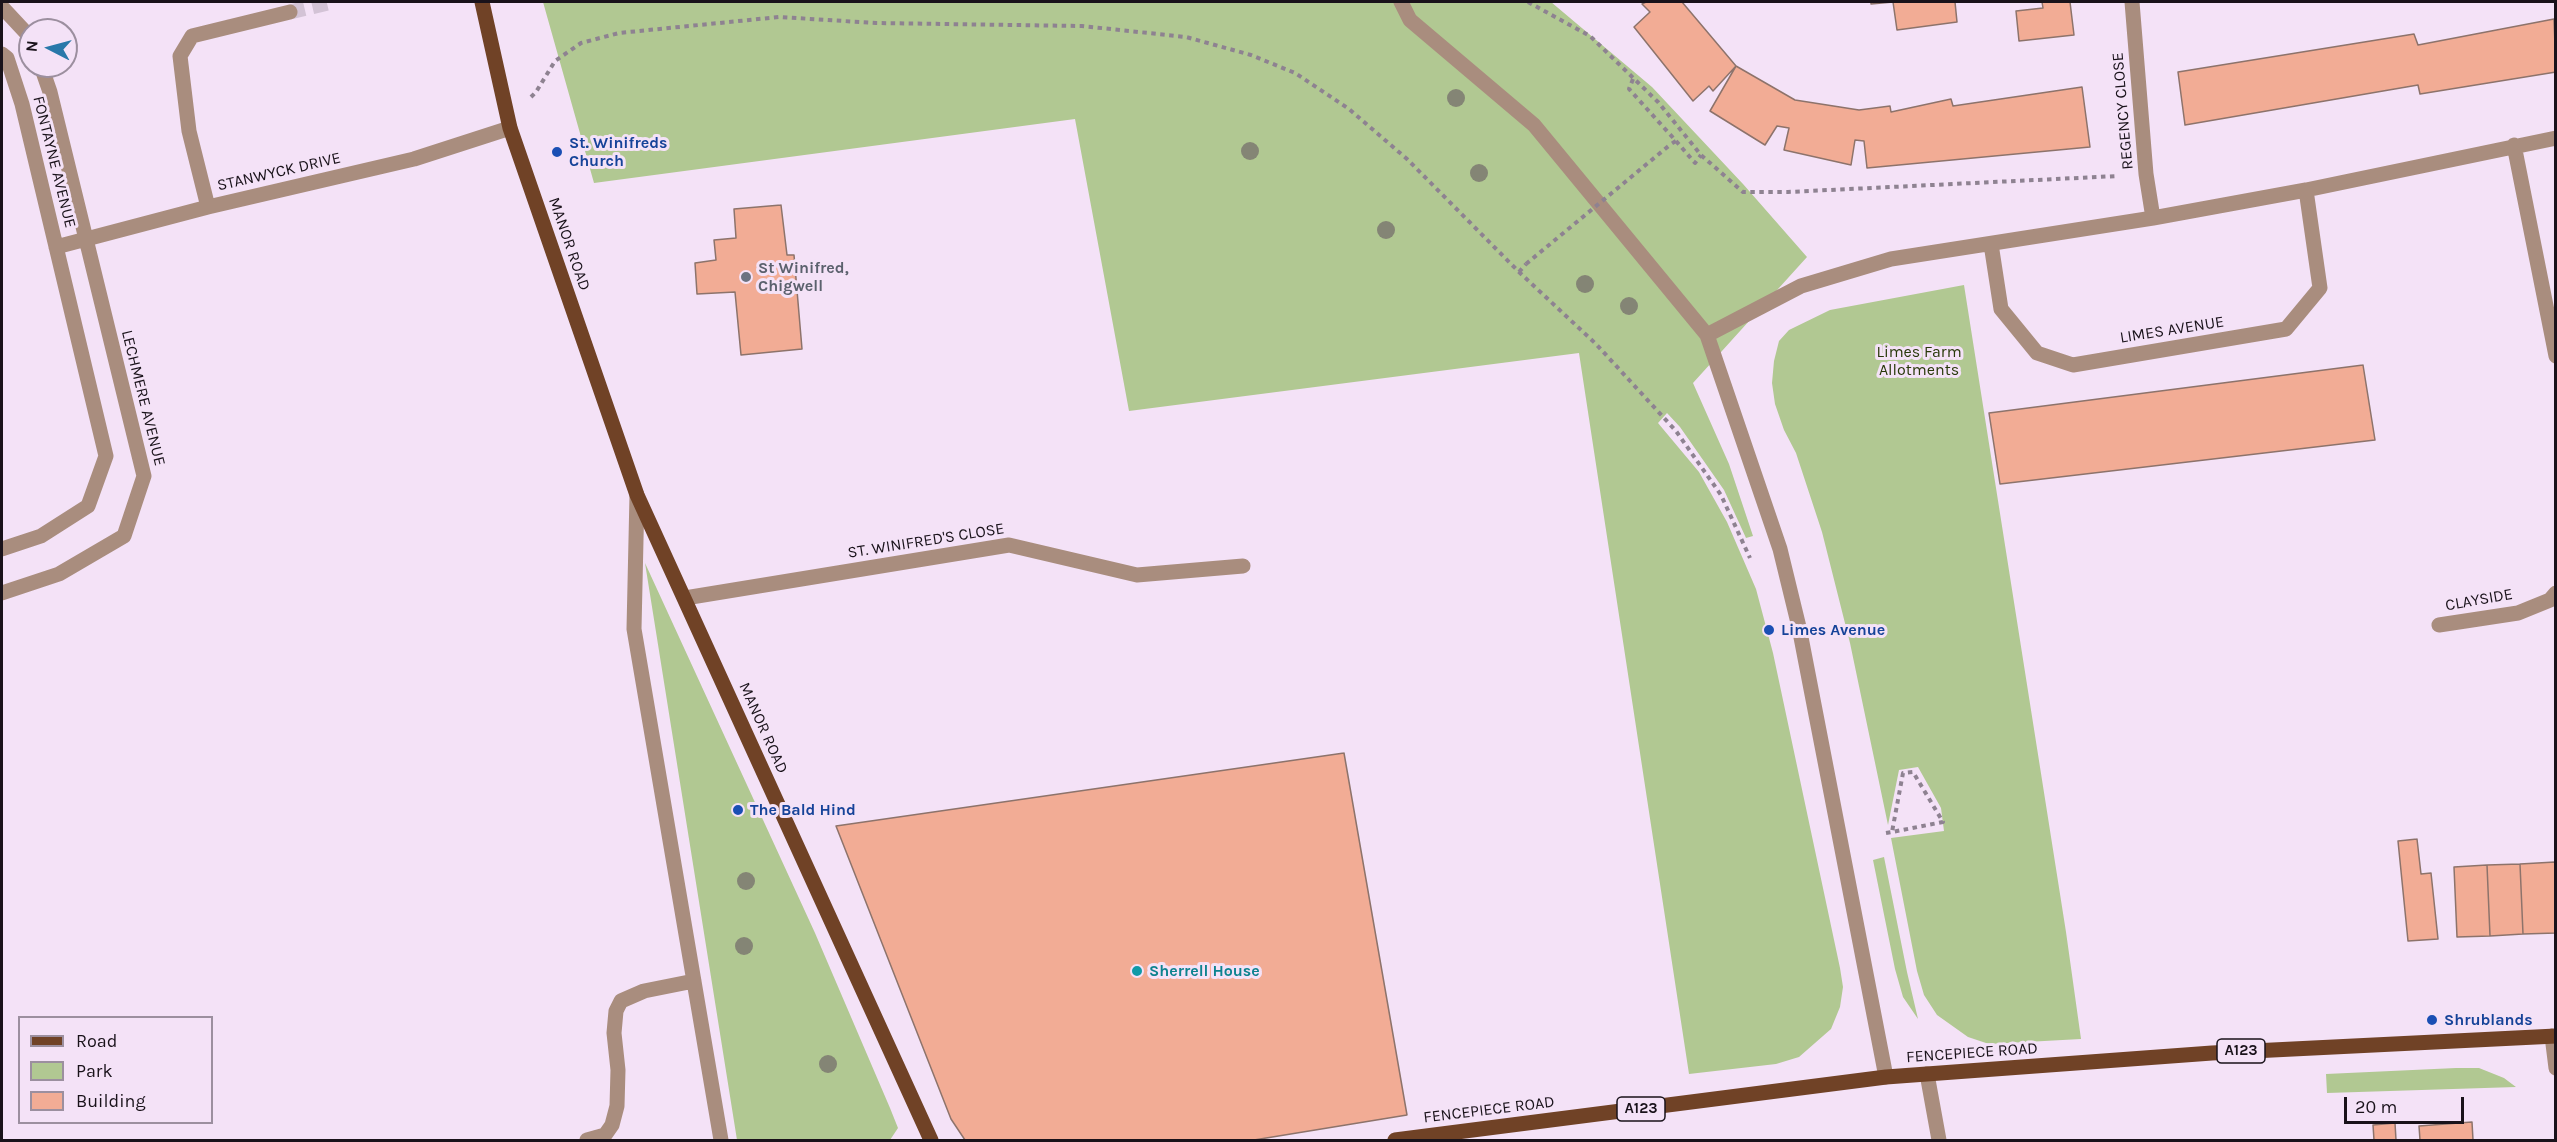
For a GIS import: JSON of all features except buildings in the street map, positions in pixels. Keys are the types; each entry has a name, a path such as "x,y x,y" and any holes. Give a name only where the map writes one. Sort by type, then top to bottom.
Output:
{"main road":[{"name":"MANOR ROAD","path":"482,2 508,122 637,495 931,1140"},
{"name":"FENCEPIECE ROAD","path":"1395,1140 1886,1077 2212,1053 2554,1036"}],"street":[{"path":"1401,2 1410,20 1534,126 1707,335 1780,549 1796,616 1886,1077"},
{"name":"REGENCY CLOSE","path":"2132,2 2146,174 2153,218"},
{"path":"2,7 18,24"},
{"path":"208,207 189,131 180,57 192,36 290,12"},
{"name":"FONTAYNE AVENUE","path":"2,54 7,58 22,104 56,247"},
{"name":"FONTAYNE AVENUE","path":"45,78 50,92 85,239"},
{"name":"STANWYCK DRIVE","path":"56,247 208,207 414,159 508,122"},
{"path":"1707,335 1801,286 1891,259 2153,218 2306,190 2556,138"},
{"path":"2514,145 2556,356"},
{"name":"LIMES AVENUE","path":"1991,243 2001,309 2037,353 2073,365 2286,329 2320,288 2306,190"},
{"name":"LECHMERE AVENUE","path":"2,594 59,574 124,536 144,476 85,239"},
{"path":"2,549 41,536 88,506 106,456 56,247"},
{"name":"MANOR ROAD","path":"637,495 634,629 721,1140"},
{"name":"ST. WINIFRED'S CLOSE","path":"685,598 1009,544 1137,575 1243,566"},
{"name":"CLAYSIDE","path":"2439,625 2518,614 2550,600 2556,593"},
{"path":"587,1140 605,1135 612,1125 617,1106 618,1070 614,1033 616,1011 621,1001 644,991 694,981"},
{"path":"2554,1036 2556,1068"},
{"path":"1928,1074 1939,1140"}],"path":[{"path":"1528,2 1590,36 1658,102 1701,155 1743,192 1788,192 2146,174"},
{"path":"508,122 536,92 555,61 581,43 619,33 695,24 779,17 876,23 1082,26 1186,37 1251,55 1294,73 1349,108 1407,159 1519,272 1596,344 1676,431 1721,495 1750,558"},
{"path":"1633,79 1629,89 1673,142 1695,163 1701,155"},
{"path":"1519,272 1673,142"},
{"path":"1886,833 1892,832 1943,822 1913,772 1903,773 1892,832"}],"green space":[{"path":"543,2 1551,2 1652,87 1743,184 1807,257 1693,383 1729,464 1753,536 1746,538 1724,490 1680,427 1667,413 1658,423 1699,472 1727,522 1756,589 1773,653 1840,968 1843,987 1840,1007 1831,1029 1799,1057 1776,1064 1689,1074 1579,353 1129,411 1075,119 594,183"},
{"name":"Limes Farm Allotments","path":"1964,285 2081,1039 1989,1044 1968,1037 1937,1015 1924,995 1917,971 1891,838 1944,831 1941,808 1918,767 1899,770 1888,825 1850,643 1822,532 1796,453 1784,430 1775,404 1772,383 1774,361 1779,341 1789,330 1830,310"},
{"path":"645,563 815,933 890,1108 898,1128 890,1140 737,1140"},
{"path":"1884,857 1918,1019 1903,997 1895,969 1873,860"},
{"path":"2479,1068 2504,1078 2516,1087 2327,1093 2326,1074"}],"tunnel":[{"path":"290,12 332,2"}],"place":[{"name":"St. Winifreds Church","path":"557,152"},
{"name":"St Winifred, Chigwell","path":"746,277"},
{"name":"Limes Avenue","path":"1769,630"},
{"name":"The Bald Hind","path":"738,810"},
{"name":"Sherrell House","path":"1137,971"},
{"name":"Shrublands","path":"2432,1020"}]}
